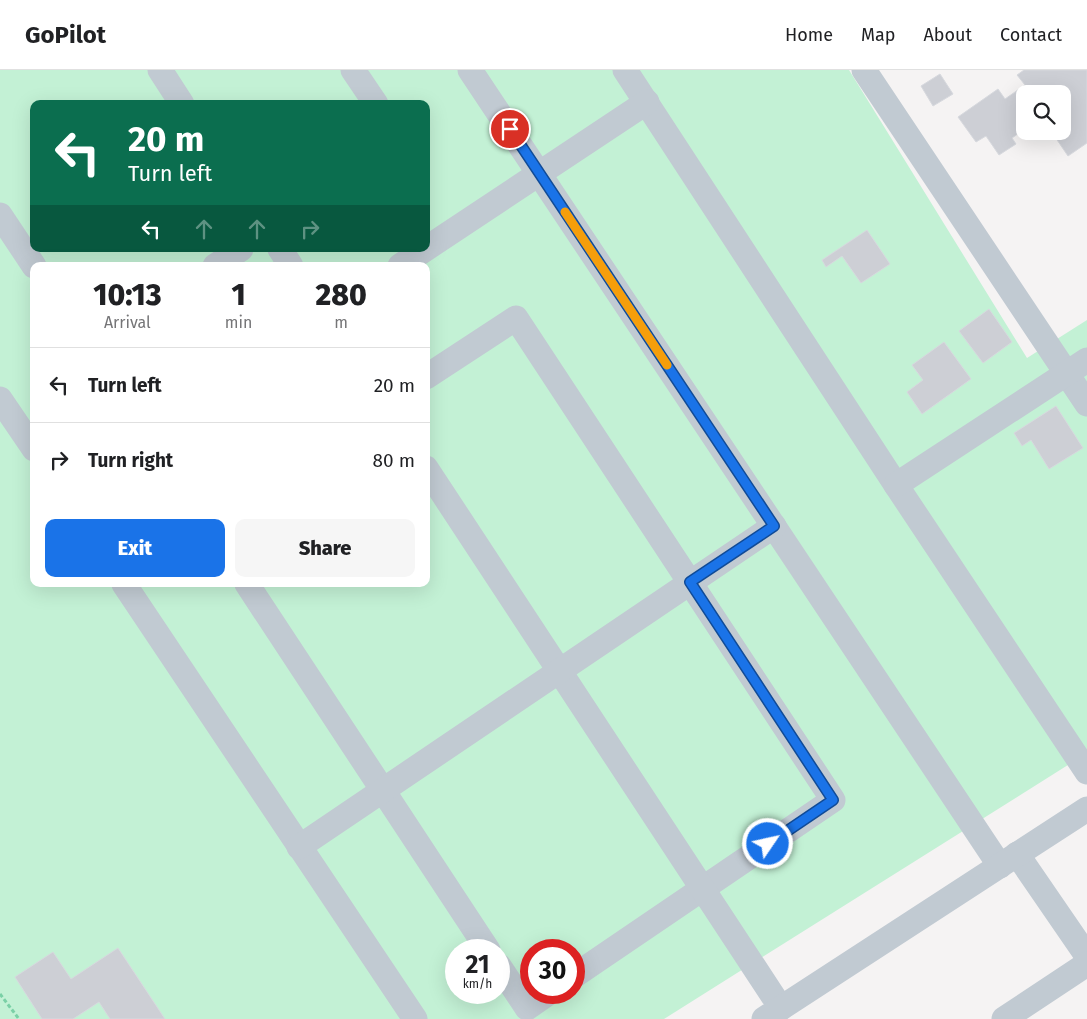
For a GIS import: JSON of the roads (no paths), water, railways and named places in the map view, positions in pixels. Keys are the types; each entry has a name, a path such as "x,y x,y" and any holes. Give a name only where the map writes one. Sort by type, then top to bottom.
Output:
{"street":[{"path":"160,70 179,100"},
{"path":"353,70 373,100"},
{"path":"470,70 774,526 1009,860 1087,956"},
{"path":"626,70 896,485 1087,772"},
{"path":"864,70 1077,366 1087,404"},
{"path":"430,246 647,102"},
{"path":"0,215 31,262"},
{"path":"220,262 236,252"},
{"path":"406,262 421,252"},
{"path":"430,374 516,318 833,800 585,969"},
{"path":"896,485 1077,366"},
{"path":"0,399 30,443"},
{"path":"430,474 702,889 772,1014 1009,860 1083,819"},
{"path":"299,847 774,526"},
{"path":"126,587 415,1019"},
{"path":"249,587 481,939"},
{"path":"1004,1019 1087,964"},
{"path":"510,982 520,998"}]}
